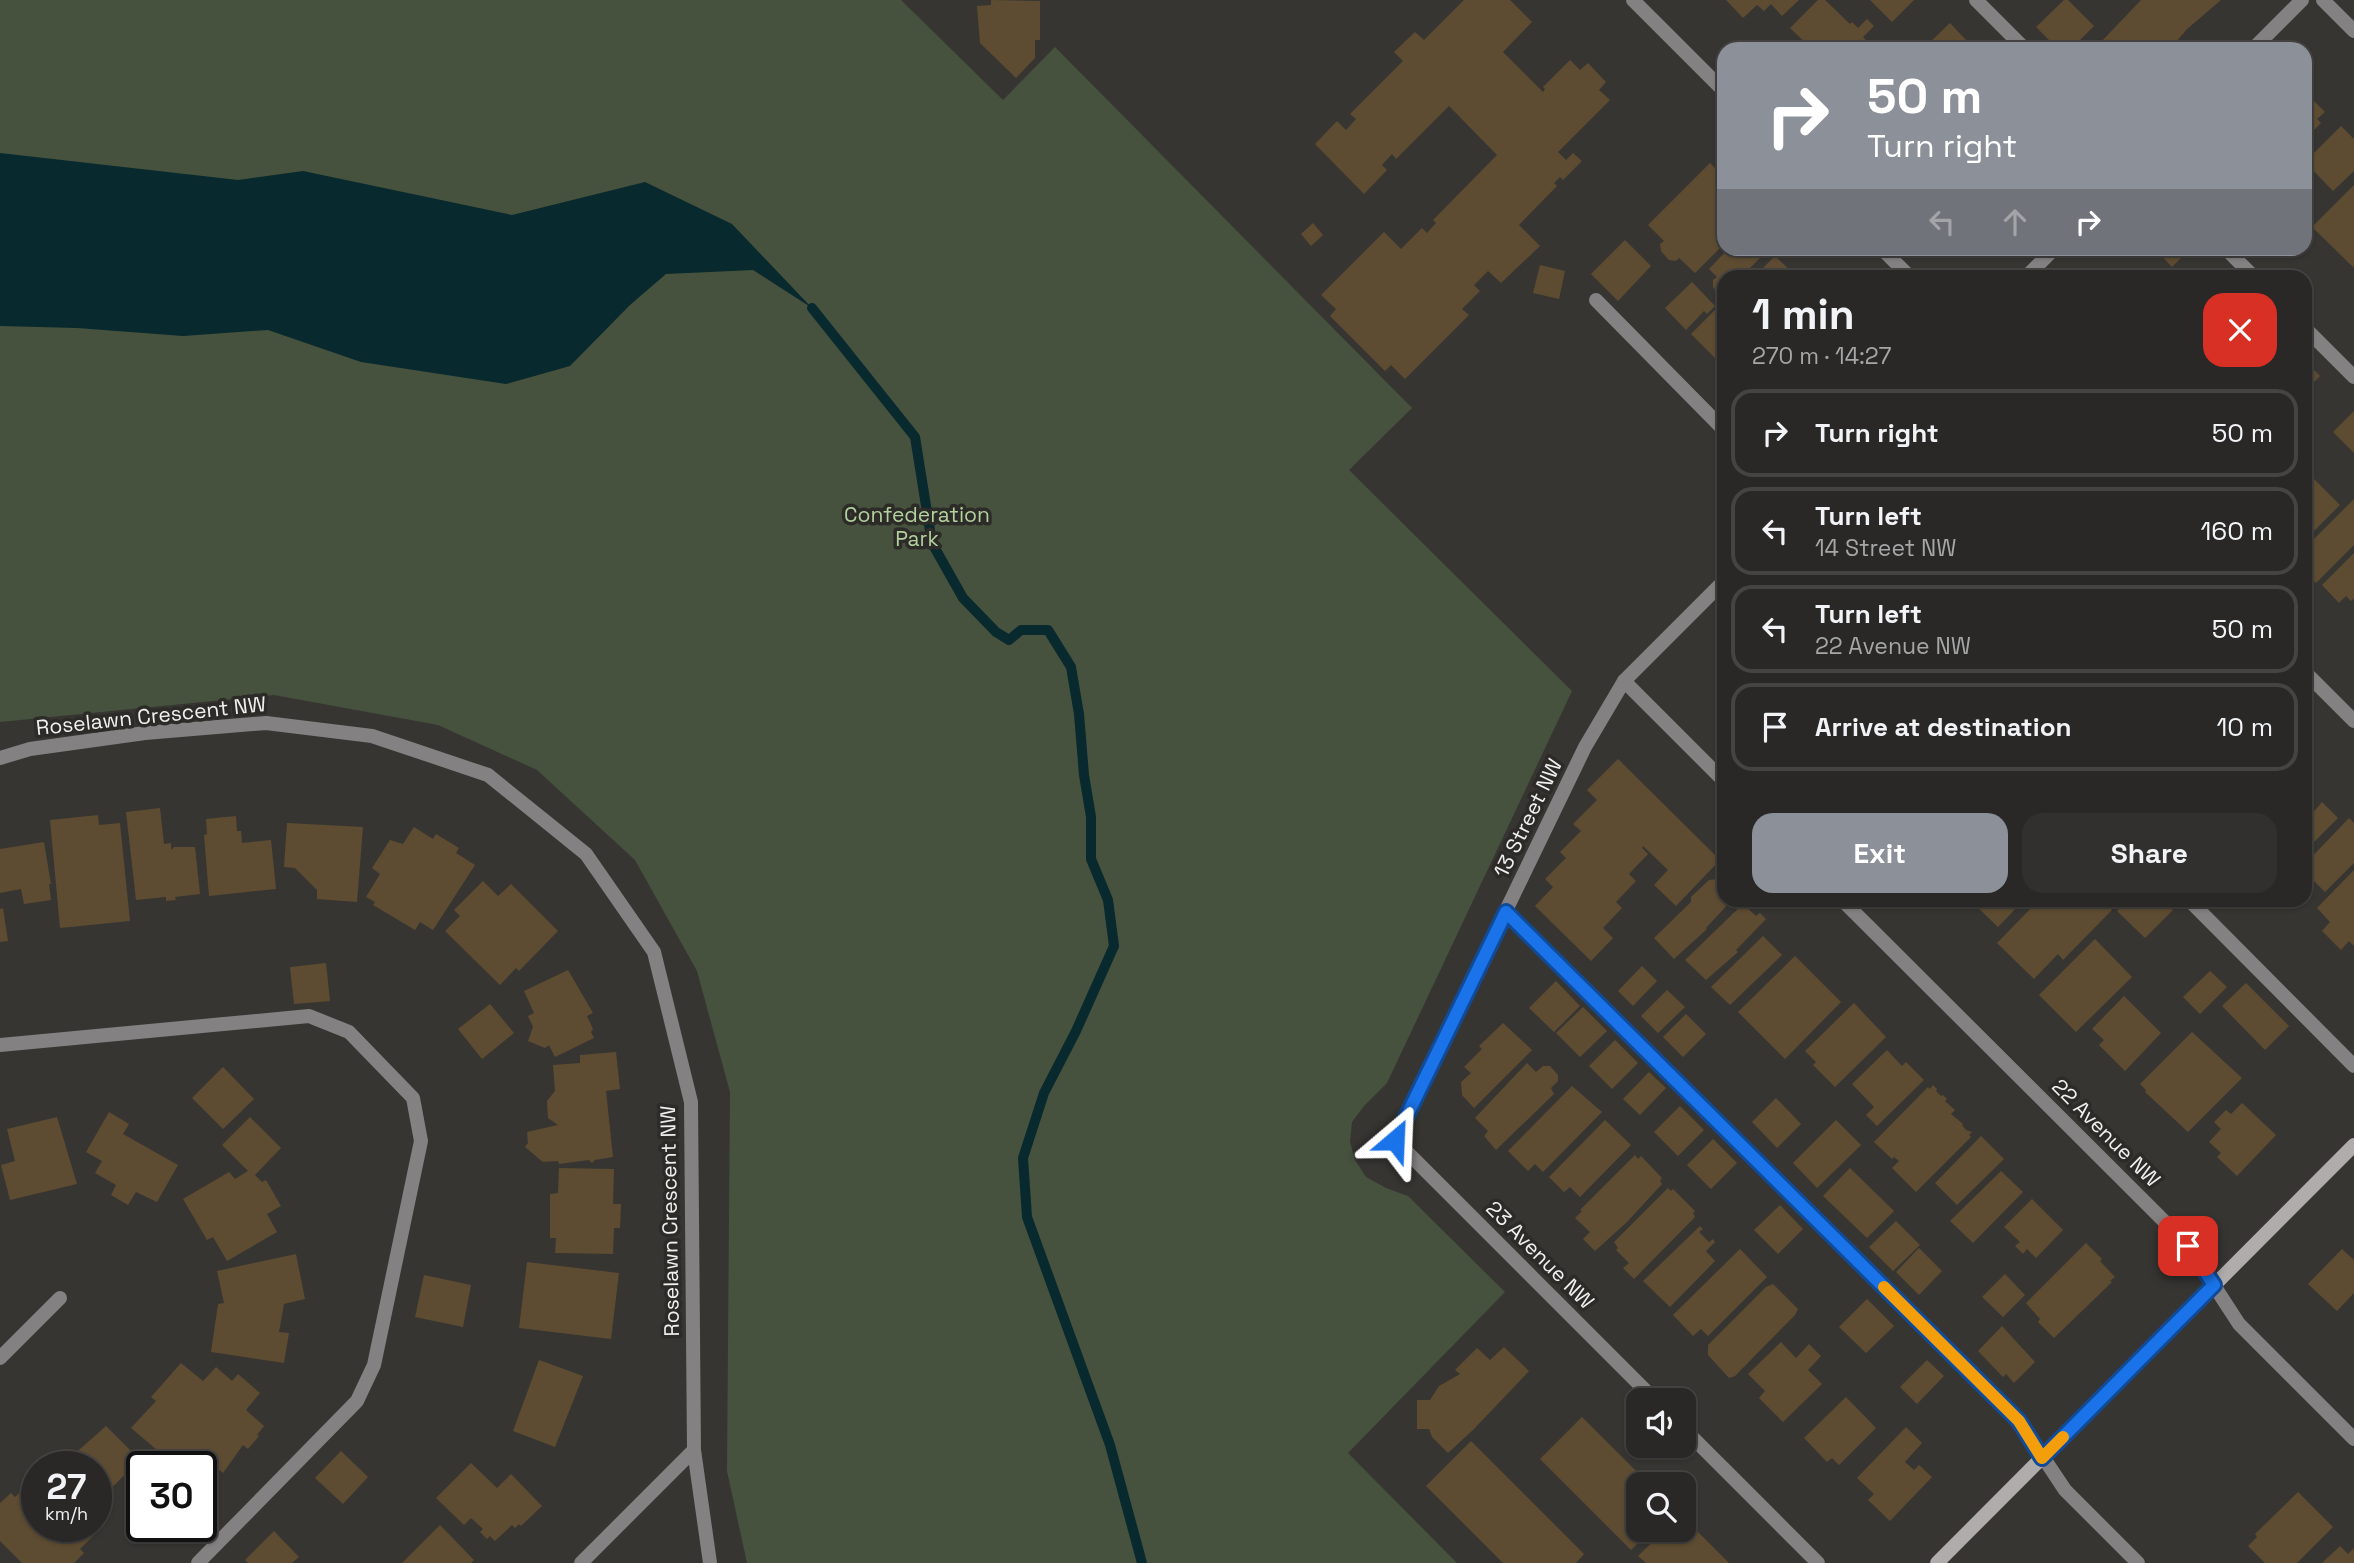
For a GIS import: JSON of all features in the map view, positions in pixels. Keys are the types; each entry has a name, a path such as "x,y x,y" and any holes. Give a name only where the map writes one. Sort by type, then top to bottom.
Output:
{"main road":[{"path":"1937,1563 2354,1145"}],"street":[{"path":"1633,0 1717,84"},
{"path":"1976,0 2018,42"},
{"path":"2260,42 2302,0"},
{"path":"2323,0 2354,31"},
{"path":"1889,256 1903,270"},
{"path":"2033,270 2047,256"},
{"path":"2233,256 2247,270"},
{"path":"1596,300 1717,423"},
{"path":"2312,335 2354,377"},
{"name":"13 Street NW","path":"1395,1140 1585,747 1624,681 1717,588"},
{"path":"2312,678 2354,721"},
{"path":"1624,681 1717,774"},
{"name":"Roselawn Crescent NW","path":"0,758 30,749 132,735 266,723 372,736 488,775 586,854 654,952 691,1102 694,1450 710,1563"},
{"name":"22 Avenue NW","path":"1849,907 2187,1244 2239,1324 2354,1439"},
{"path":"2196,907 2354,1066"},
{"path":"1506,912 2019,1421 2065,1490 2138,1563"},
{"path":"0,1045 309,1016 349,1032 413,1098 421,1142 374,1365 357,1401 198,1563"},
{"name":"23 Avenue NW","path":"1395,1140 1643,1388"},
{"path":"0,1358 60,1298"},
{"path":"1696,1441 1818,1563"},
{"path":"581,1563 694,1450"}],"green space":[{"name":"Confederation Park","path":"0,0 901,0 1003,100 1055,47 1412,408 1349,470 1572,691 1387,1083 1352,1122 1350,1142 1355,1160 1366,1177 1408,1196 1505,1292 1348,1453 1457,1563 747,1563 727,1471 730,1092 697,971 635,860 537,770 438,725 274,695 0,722"}],"water":[{"path":"0,153 238,180 303,171 512,215 645,182 732,224 812,308 753,270 666,274 630,305 570,366 506,384 361,362 268,330 183,336 77,328 0,326"}],"building":[{"path":"991,0 1040,1 1040,40 1035,40 1035,58 1016,78 980,43 977,6 991,5"},
{"path":"1464,0 1510,0 1532,22 1503,52 1543,92 1543,87 1570,60 1580,70 1588,63 1606,82 1599,90 1610,100 1558,152 1566,160 1573,153 1582,161 1563,180 1560,177 1554,183 1557,186 1519,225 1540,246 1501,283 1488,271 1474,285 1480,291 1462,309 1469,315 1405,379 1391,365 1385,371 1330,316 1336,309 1321,295 1384,232 1401,249 1422,228 1427,233 1436,223 1433,220 1497,155 1449,106 1396,159 1392,154 1382,165 1387,170 1364,194 1315,144 1337,121 1346,130 1356,119 1350,114 1403,61 1394,52 1415,32 1424,40"},
{"path":"1726,0 1799,0 1782,16 1771,4 1764,11 1757,5 1743,18"},
{"path":"1818,0 1825,0 1850,24 1852,22 1858,28 1867,19 1874,26 1863,37 1868,42 1805,42 1790,28"},
{"path":"1870,0 1914,0 1892,22"},
{"path":"2064,0 2068,0 2094,26 2078,42 2051,42 2036,27"},
{"path":"2141,0 2221,0 2176,42 2101,42"},
{"path":"1950,23 1967,41 1966,42 1930,42"},
{"path":"2312,99 2325,112 2317,119 2321,123 2312,132"},
{"path":"2341,126 2354,139 2354,171 2333,191 2312,169 2312,155"},
{"path":"1710,163 1717,170 1717,251 1695,273 1679,258 1676,261 1669,260 1661,251 1660,244 1664,241 1648,225"},
{"path":"2354,185 2354,268 2312,227"},
{"path":"1313,223 1323,235 1311,246 1301,234"},
{"path":"1625,240 1651,266 1618,301 1591,274"},
{"path":"1721,256 1762,256 1748,270 1717,270 1717,277 1709,269"},
{"path":"1775,256 1790,270 1761,270"},
{"path":"2162,256 2183,256 2172,267"},
{"path":"1540,265 1565,271 1559,299 1533,293"},
{"path":"1717,277 1717,292 1713,287 1713,280"},
{"path":"1692,282 1715,306 1707,314 1704,311 1686,330 1665,308"},
{"path":"1717,308 1717,360 1691,334"},
{"path":"2312,368 2320,376 2312,384"},
{"path":"2354,411 2354,453 2333,432"},
{"path":"2312,477 2340,505 2312,533"},
{"path":"2354,499 2354,545 2316,583 2312,579 2312,541"},
{"path":"2354,553 2354,598 2351,601 2346,596 2339,603 2322,585"},
{"path":"1618,759 1717,857 1717,863 1676,906 1654,885 1668,870 1643,846 1648,854 1629,874 1636,881 1616,902 1622,908 1603,928 1613,938 1591,961 1535,906 1553,887 1545,879 1566,858 1560,852 1581,831 1573,824 1597,800 1587,790"},
{"path":"2322,802 2338,818 2312,844 2312,814"},
{"path":"160,808 164,844 171,843 171,850 174,847 195,847 200,894 175,897 176,900 166,901 166,897 136,900 126,812"},
{"path":"98,815 99,825 120,823 130,921 60,928 50,820"},
{"path":"236,816 237,831 241,831 242,843 271,840 276,889 209,896 204,835 207,834 206,819"},
{"path":"2349,818 2354,823 2354,863 2325,892 2312,879 2312,857"},
{"path":"287,823 363,827 357,902 317,899 317,890 295,868 284,867"},
{"path":"414,827 433,839 436,834 459,848 456,853 475,865 433,930 420,922 415,930 373,905 375,902 366,897 380,874 372,868 390,840 403,844"},
{"path":"44,842 51,900 24,904 21,889 0,893 0,849"},
{"path":"2354,870 2354,946 2349,941 2341,950 2322,931 2330,922 2317,908"},
{"path":"1717,879 1717,907 1725,907 1707,929 1674,959 1654,938 1709,880"},
{"path":"483,881 498,896 511,884 558,931 519,971 516,968 500,985 445,931 460,916 454,910"},
{"path":"1740,907 1746,907 1756,916 1760,913 1766,919 1736,950 1738,952 1706,980 1685,960"},
{"path":"1977,907 2017,907 1998,927"},
{"path":"2032,907 2109,907 2112,910 2063,960 2058,954 2034,979 1997,943"},
{"path":"2121,907 2170,907 2173,910 2145,938 2117,911"},
{"path":"3,908 8,941 0,942 0,909"},
{"path":"1763,936 1782,955 1730,1005 1711,987"},
{"path":"2095,939 2132,977 2076,1032 2039,995"},
{"path":"1795,956 1841,1002 1785,1059 1738,1012"},
{"path":"326,963 330,1001 294,1004 290,967"},
{"path":"1642,966 1657,981 1633,1006 1618,991"},
{"path":"568,970 593,1013 587,1016 594,1038 555,1057 549,1045 545,1048 528,1041 533,1027 528,1016 534,1013 524,991"},
{"path":"2210,971 2227,987 2200,1014 2183,997"},
{"path":"1556,981 1580,1006 1554,1032 1529,1008"},
{"path":"2246,983 2289,1026 2265,1050 2222,1006"},
{"path":"1667,990 1685,1007 1658,1033 1641,1016"},
{"path":"2124,996 2161,1033 2125,1071 2099,1045 2104,1040 2092,1029"},
{"path":"1854,1003 1886,1037 1835,1087 1813,1065 1816,1062 1805,1051"},
{"path":"490,1004 514,1033 482,1059 458,1029"},
{"path":"1583,1007 1607,1031 1580,1057 1556,1033"},
{"path":"1686,1014 1706,1034 1683,1057 1663,1037"},
{"path":"1503,1023 1532,1050 1474,1108 1462,1095 1461,1082 1471,1073 1464,1067 1482,1049 1479,1046"},
{"path":"2192,1032 2242,1078 2188,1132 2145,1092 2140,1084"},
{"path":"1615,1040 1638,1063 1612,1089 1589,1066"},
{"path":"1887,1050 1902,1066 1906,1062 1924,1080 1877,1126 1866,1115 1874,1107 1852,1084"},
{"path":"616,1052 620,1089 606,1091 613,1157 592,1163 589,1160 559,1164 558,1161 543,1162 525,1147 528,1143 527,1132 558,1125 548,1118 547,1101 555,1091 553,1065 580,1063 580,1055"},
{"path":"1527,1063 1536,1072 1543,1066 1550,1066 1558,1075 1558,1081 1551,1088 1554,1094 1496,1150 1484,1136 1488,1131 1475,1118"},
{"path":"223,1067 254,1099 223,1129 192,1098"},
{"path":"1649,1072 1666,1088 1640,1115 1623,1099"},
{"path":"1933,1085 1955,1110 1951,1114 1966,1130 1972,1132 1969,1135 1971,1137 1916,1192 1892,1168 1899,1161 1894,1157 1892,1159 1874,1142"},
{"path":"1572,1086 1602,1112 1543,1172 1535,1164 1528,1171 1508,1151"},
{"path":"1776,1098 1801,1124 1777,1148 1752,1122"},
{"path":"2242,1103 2276,1135 2237,1176 2217,1157 2221,1153 2209,1142 2221,1129 2214,1122 2226,1110 2231,1114"},
{"path":"1680,1106 1704,1130 1678,1156 1654,1132"},
{"path":"109,1112 129,1124 123,1134 178,1165 157,1202 136,1192 128,1205 111,1195 116,1185 95,1173 102,1161 86,1152"},
{"path":"57,1117 77,1184 10,1200 1,1165 15,1161 7,1129"},
{"path":"250,1117 281,1148 255,1175 262,1182 266,1180 281,1206 267,1214 277,1232 227,1261 213,1237 207,1240 183,1199 229,1172 235,1179 248,1171 222,1145"},
{"path":"1605,1120 1631,1145 1580,1197 1570,1187 1564,1192 1549,1177"},
{"path":"1836,1120 1861,1145 1817,1188 1793,1163"},
{"path":"1981,1136 2004,1159 1957,1205 1935,1183"},
{"path":"1713,1139 1737,1163 1711,1189 1687,1165"},
{"path":"1635,1155 1638,1159 1641,1156 1662,1178 1662,1184 1627,1222 1595,1251 1583,1239 1590,1232 1575,1218"},
{"path":"559,1168 614,1169 613,1204 621,1204 620,1228 614,1228 613,1254 555,1253 556,1238 550,1238 550,1194 558,1193"},
{"path":"1850,1168 1894,1211 1867,1238 1823,1196"},
{"path":"2001,1171 2023,1192 1973,1243 1950,1221"},
{"path":"1668,1188 1671,1191 1673,1189 1695,1211 1695,1217 1634,1279 1623,1268 1629,1263 1616,1250 1618,1248 1614,1242"},
{"path":"2032,1199 2063,1230 2036,1258 2027,1249 2023,1254 2015,1246 2020,1242 2004,1227"},
{"path":"1780,1205 1803,1229 1778,1254 1754,1230"},
{"path":"1896,1221 1920,1245 1893,1271 1869,1247"},
{"path":"1700,1226 1703,1229 1699,1232 1709,1242 1713,1239 1715,1242 1706,1251 1715,1261 1670,1307 1643,1281"},
{"path":"2086,1243 2115,1277 2054,1338 2038,1322 2040,1319 2026,1303"},
{"path":"1919,1248 1942,1271 1919,1295 1896,1272"},
{"path":"1740,1249 1767,1277 1708,1336 1701,1329 1693,1336 1673,1315"},
{"path":"2342,1249 2354,1260 2354,1293 2337,1311 2308,1284"},
{"path":"296,1254 305,1299 284,1304 279,1332 289,1333 284,1363 211,1352 218,1304 224,1303 217,1271"},
{"path":"527,1262 619,1273 611,1339 519,1328"},
{"path":"2005,1274 2025,1295 2003,1317 1982,1297"},
{"path":"424,1275 471,1285 463,1327 415,1317"},
{"path":"1773,1284 1798,1309 1735,1376 1729,1378 1708,1355 1708,1345 1766,1287"},
{"path":"1867,1299 1894,1326 1866,1353 1839,1327"},
{"path":"2002,1326 2035,1362 2014,1383 2006,1374 2003,1377 1978,1351"},
{"path":"1781,1342 1796,1358 1809,1344 1821,1356 1808,1370 1822,1384 1783,1422 1759,1398 1765,1391 1748,1374"},
{"path":"1504,1347 1529,1371 1448,1453 1432,1437 1429,1429 1417,1429 1417,1400 1430,1400 1439,1386 1460,1374 1455,1370 1477,1348 1490,1360"},
{"path":"539,1360 583,1376 555,1447 513,1431"},
{"path":"1927,1360 1944,1376 1917,1404 1900,1387"},
{"path":"181,1363 203,1381 216,1367 232,1381 238,1374 260,1393 246,1410 264,1426 248,1449 243,1445 223,1473 220,1470 217,1474 217,1451 158,1451 131,1428 156,1401 151,1397"},
{"path":"1846,1397 1876,1428 1839,1465 1832,1458 1827,1462 1804,1438"},
{"path":"1582,1417 1637,1472 1626,1472 1626,1542 1639,1542 1631,1550 1540,1459"},
{"path":"106,1426 131,1451 126,1451 126,1474 112,1487 112,1451 78,1451"},
{"path":"1906,1427 1922,1443 1905,1462 1914,1470 1919,1465 1932,1477 1890,1521 1868,1500 1874,1494 1857,1478"},
{"path":"1471,1441 1584,1554 1576,1563 1503,1563 1426,1486"},
{"path":"341,1451 368,1477 343,1504 315,1478"},
{"path":"471,1463 497,1488 511,1474 542,1506 521,1526 519,1524 515,1528 512,1525 495,1541 490,1536 487,1539 480,1532 483,1529 471,1518 464,1525 436,1498"},
{"path":"21,1491 21,1542 87,1542 80,1549 84,1553 74,1563 22,1563 0,1541 0,1503 11,1493 15,1497"},
{"path":"2298,1492 2333,1527 2297,1563 2265,1563 2248,1546 2257,1537 2255,1534"},
{"path":"440,1525 474,1560 471,1563 402,1563"},
{"path":"1696,1530 1729,1563 1646,1563 1638,1556 1653,1542 1696,1542"},
{"path":"274,1531 299,1557 292,1563 248,1563 245,1560"},
{"path":"2340,1546 2348,1554 2354,1548 2354,1563 2322,1563"}],"waterway":[{"path":"812,308 915,437 932,543 963,598 996,632 1009,640 1021,630 1048,630 1071,667 1091,817 1091,859 1108,900 1114,946 1076,1031 1044,1093 1023,1158 1027,1217 1110,1445 1142,1563"}],"slow traffic":[{"path":"1884,1287 2019,1421 2042,1458 2063,1437"}],"route":[{"path":"1395,1140 1506,912 2019,1421 2042,1458 2214,1285 2188,1246"}]}
